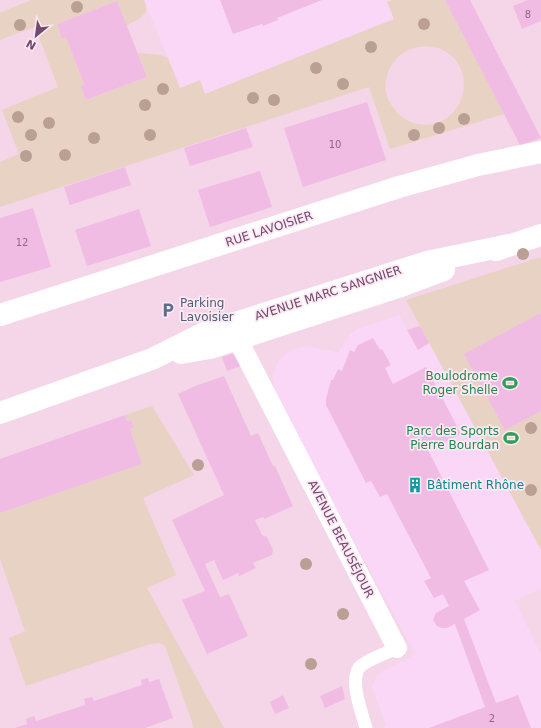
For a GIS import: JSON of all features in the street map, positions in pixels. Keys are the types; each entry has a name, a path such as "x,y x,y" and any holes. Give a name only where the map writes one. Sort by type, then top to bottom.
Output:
{"street":[{"name":"RUE LAVOISIER","path":"0,315 399,187 478,165 541,152"},
{"name":"AVENUE MARC SANGNIER","path":"152,359 210,348 239,337 402,286 509,245 541,235"},
{"name":"AVENUE MARC SANGNIER","path":"0,413 152,359 204,333 384,274 427,262 509,245"},
{"name":"AVENUE BEAUSÉJOUR","path":"239,337 241,346 397,648"}],"lane":[{"name":"AVENUE BEAUSÉJOUR","path":"366,728 355,685 357,671 362,665 397,648"}],"shaded area":[{"path":"0,0 541,0 541,728 0,728"},
{"path":"31,0 144,0 146,5 145,13 126,26 117,1 57,24 62,39 66,37 84,84 81,86 87,100 147,77 138,53 160,55 168,58 180,88 200,80 205,94 394,19 387,2 392,0 445,0 504,114 390,149 369,87 0,207 0,162 19,154 2,110 58,87 35,27 0,40 0,13","holes":["426,46 438,48 452,56 460,68 464,81 462,95 457,108 447,118 434,124 417,124 407,121 393,108 388,99 385,86 390,67 398,57 411,49"]},
{"path":"144,0 392,0 388,2 394,19 205,94 180,88"},
{"name":"Parc des Sports Pierre Bourdan","path":"541,257 541,550 406,300"},
{"path":"399,315 407,330 420,326 541,550 541,588 515,601 541,654 541,728 383,728 386,726 372,686 378,674 415,654 276,397 272,376 279,359 293,349 305,346 339,353 346,338 357,329"},
{"path":"152,406 194,475 143,498 176,575 147,588 224,728 193,728 165,646 160,643 150,644 26,686 9,638 25,631 0,559 0,513 142,464 130,429 134,428 131,420 127,421 125,415"}],"building":[{"path":"220,0 322,0 277,18 278,20 263,26 262,24 233,34"},
{"path":"445,0 470,0 541,138 520,145"},
{"path":"528,0 541,0 541,21 522,29 513,6"},
{"path":"117,1 147,77 86,100 81,86 84,84 66,37 62,39 57,24"},
{"path":"367,102 386,160 303,187 284,128"},
{"path":"246,128 253,147 190,166 184,148"},
{"path":"125,167 131,185 70,205 64,187"},
{"path":"260,171 272,207 210,227 198,190"},
{"path":"33,208 51,267 0,282 0,218"},
{"path":"139,209 151,246 87,266 75,230"},
{"name":"Boulodrome Roger Shelle","path":"541,313 541,411 505,430 464,354"},
{"path":"420,326 429,343 418,350 407,330"},
{"name":"Bâtiment Rhône","path":"373,338 380,350 382,349 391,365 385,368 393,384 426,367 461,434 428,450 489,570 464,581 480,610 464,619 496,703 518,695 531,728 429,728 485,707 455,624 447,628 441,628 437,626 433,620 436,613 449,606 443,594 434,598 424,581 431,578 387,494 380,497 371,481 366,483 326,405 331,380 333,380 338,369 342,371 350,350 354,352 358,345"},
{"path":"238,352 244,365 227,371 222,357"},
{"path":"224,376 251,436 258,433 293,506 264,519 263,517 255,520 262,535 267,537 273,550 272,555 253,563 256,568 239,576 238,573 223,580 214,560 205,564 220,597 229,594 248,636 207,654 182,600 205,591 172,520 224,495 178,394 195,386"},
{"path":"125,415 127,421 131,420 134,428 130,429 142,464 0,513 0,459"},
{"path":"148,678 149,682 159,679 173,718 145,728 15,728 27,724 26,719 34,716 36,721 85,705 84,699 92,697 94,701 142,685 141,680"},
{"path":"342,686 345,699 325,708 320,696"},
{"path":"283,695 289,708 275,714 270,702"}],"place":[{"name":"Parking Lavoisier","path":"168,310"},
{"name":"Boulodrome Roger Shelle","path":"510,383"},
{"name":"Parc des Sports Pierre Bourdan","path":"511,438"},
{"name":"Bâtiment Rhône","path":"415,485"}]}
